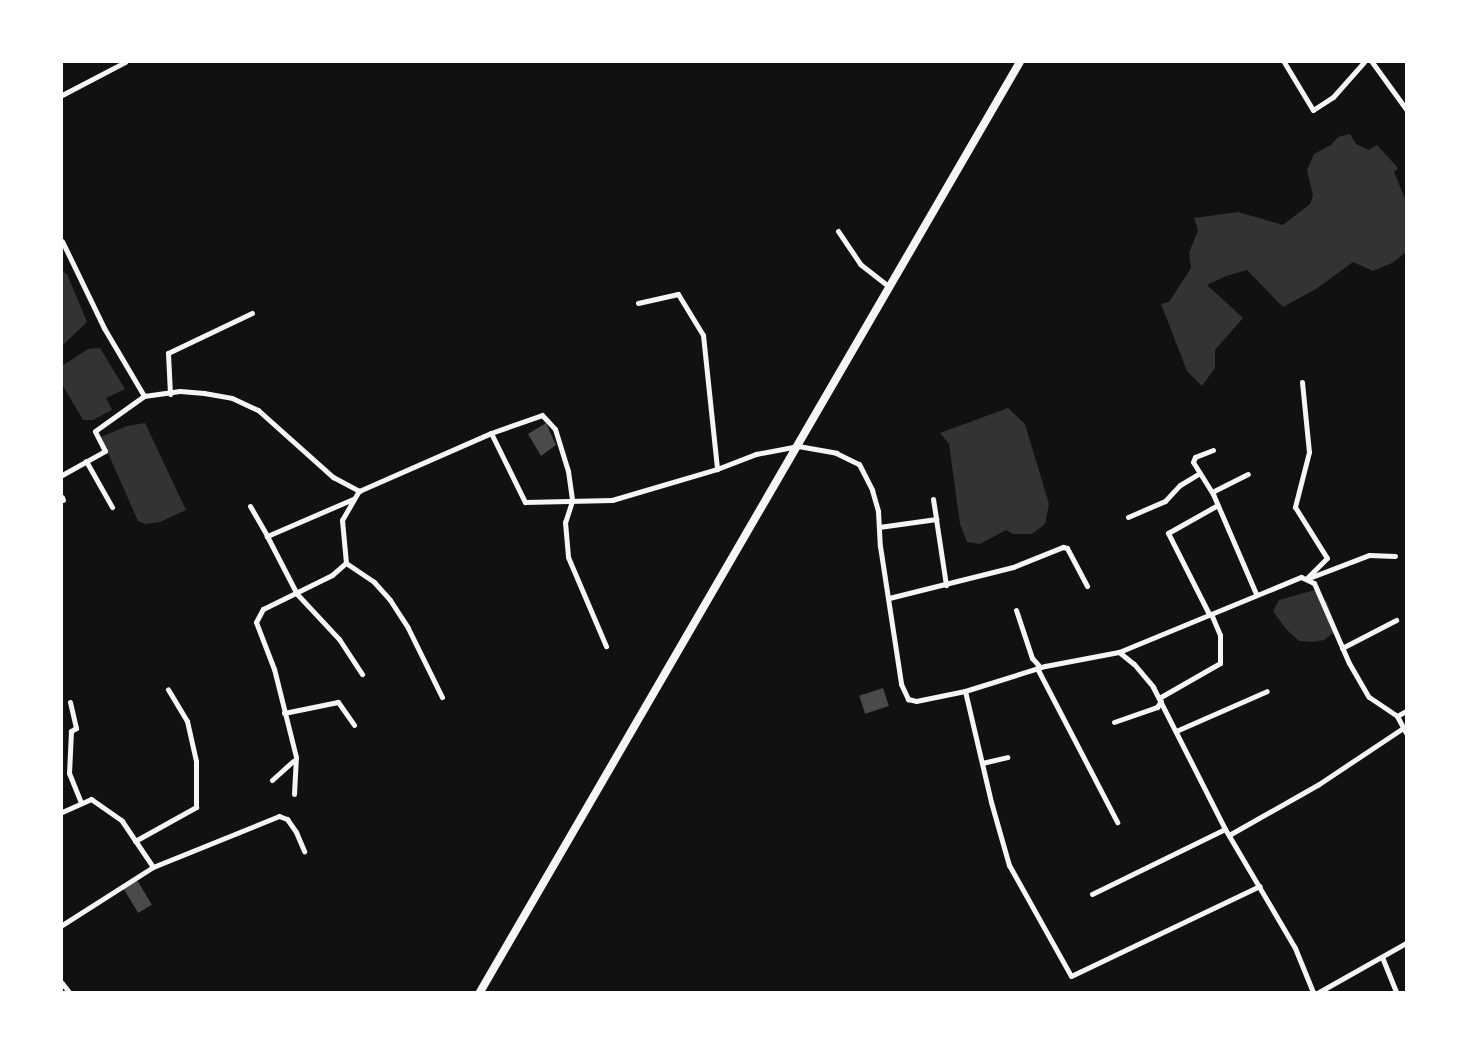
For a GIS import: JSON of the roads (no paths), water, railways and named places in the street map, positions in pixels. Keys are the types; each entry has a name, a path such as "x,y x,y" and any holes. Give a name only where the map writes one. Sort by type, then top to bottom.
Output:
{"highway":[{"path":"480,993 1020,62"}],"street":[{"path":"62,95 125,62"},
{"path":"1284,62 1313,110 1333,97 1364,62"},
{"path":"1372,62 1407,109"},
{"path":"838,231 860,264 889,287"},
{"path":"62,241 104,328 144,396"},
{"path":"638,303 678,294 702,335 717,469"},
{"path":"170,393 168,353 252,313"},
{"path":"1302,382 1309,452 1295,507 1327,558 1307,578"},
{"path":"62,475 105,451 95,431 144,396 204,393 232,398 258,410 333,477 359,490"},
{"path":"346,563 342,520 359,490 491,433 542,415 555,429 568,471 572,501 565,522 568,557 606,646"},
{"path":"491,433 525,502 612,500 717,469 756,454 798,446 836,453 859,464 872,490 901,684 908,699 916,701 965,691 1039,668 1119,652 1256,594 1301,578 1307,578 1369,555 1395,556"},
{"path":"1213,450 1195,457 1192,462 1212,492 1216,506 1256,594"},
{"path":"87,461 112,507"},
{"path":"1128,517 1165,501 1180,485 1200,473"},
{"path":"1212,492 1248,474"},
{"path":"267,536 353,499"},
{"path":"933,499 946,585"},
{"path":"249,506 297,594 339,639 362,674"},
{"path":"1114,722 1157,707 1160,700 1220,663 1220,636 1168,533 1216,506"},
{"path":"879,527 936,519"},
{"path":"889,598 1013,567 1063,547 1067,548 1087,586"},
{"path":"294,794 296,757 274,669 256,622 263,609 332,575 346,563"},
{"path":"346,563 374,582 390,600 408,628 442,697"},
{"path":"1092,894 1227,832 1319,784 1405,730 1403,722 1397,716 1369,697 1342,648 1314,583 1307,578"},
{"path":"1016,610 1032,658 1117,822"},
{"path":"1342,648 1396,620"},
{"path":"1119,652 1139,670 1160,700 1227,832 1294,948 1313,993"},
{"path":"135,841 196,807 196,761 187,721 168,689"},
{"path":"965,691 1009,865 1071,976 1260,886"},
{"path":"1176,731 1267,691"},
{"path":"70,702 76,728 71,731 69,773 81,803"},
{"path":"284,713 338,702 354,725"},
{"path":"1397,716 1407,711"},
{"path":"62,740 70,741"},
{"path":"272,780 296,757"},
{"path":"982,763 1007,757"},
{"path":"62,812 91,799 122,821 153,867"},
{"path":"62,925 153,867 279,816 286,819 296,832 304,851"},
{"path":"1319,993 1407,943"},
{"path":"1382,957 1396,993"},
{"path":"62,983 69,993"}]}
